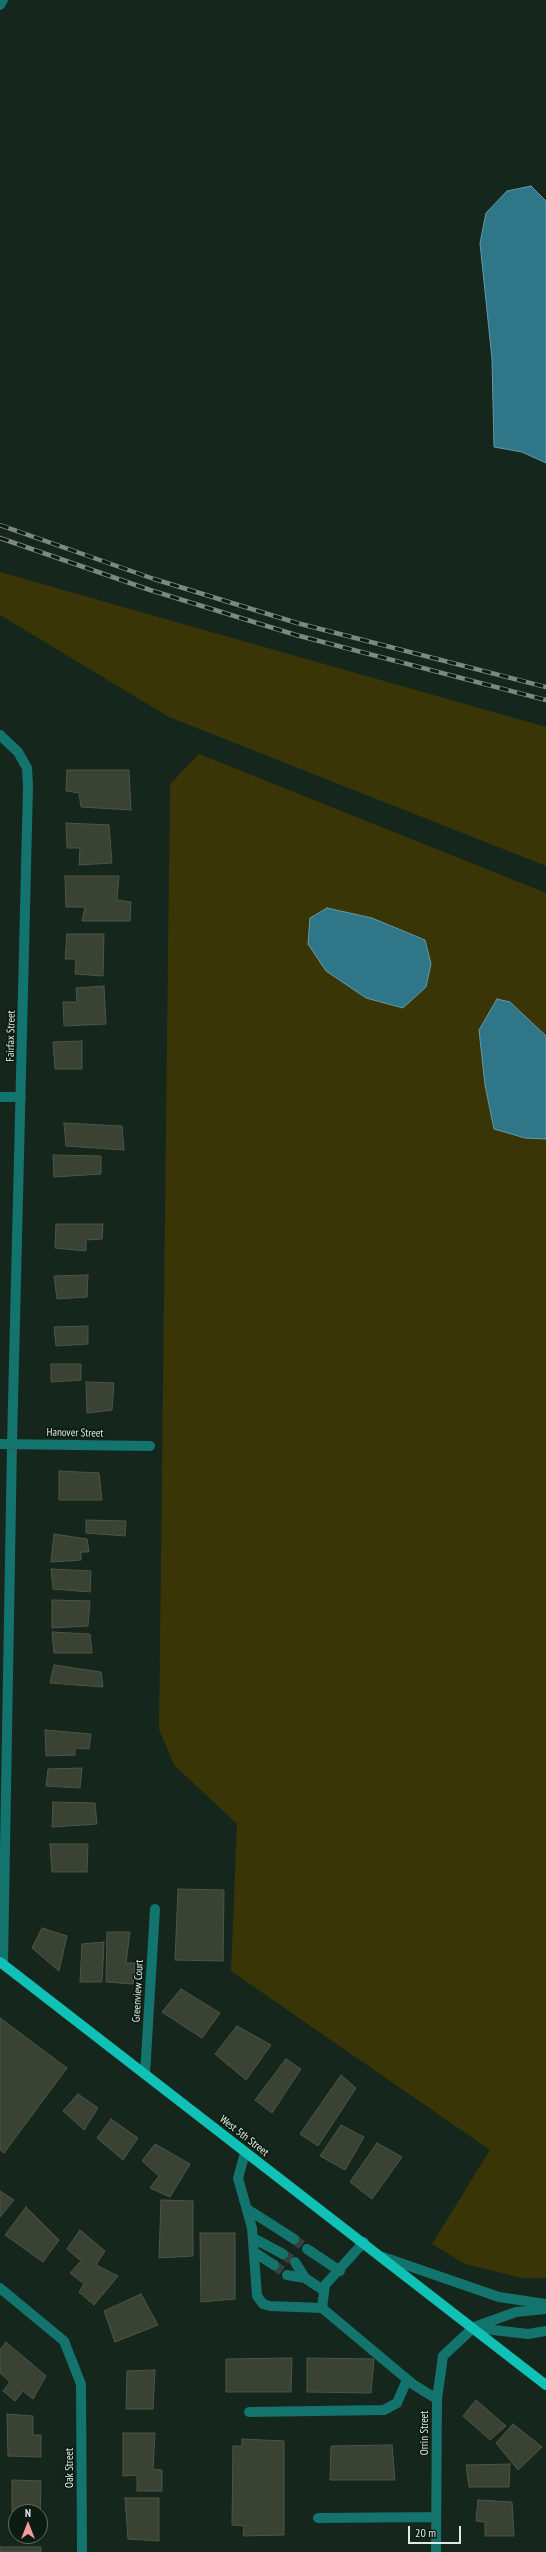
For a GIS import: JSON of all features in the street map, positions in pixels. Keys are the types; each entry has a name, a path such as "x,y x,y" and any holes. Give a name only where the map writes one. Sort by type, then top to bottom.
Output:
{"main road":[{"name":"West 5th Street","path":"1,1963 245,2153 364,2242 546,2385"}],"street":[{"path":"0,5 3,0"},
{"name":"Fairfax Street","path":"1,1963 28,786 27,768 18,752 3,737"},
{"path":"0,1097 21,1097"},
{"name":"Hanover Street","path":"0,1444 150,1446"},
{"name":"Greenview Court","path":"145,2074 155,1908"},
{"path":"245,2153 238,2178 247,2209 253,2238 257,2296 263,2304 270,2306 322,2308 407,2380 437,2399"},
{"path":"247,2209 294,2239"},
{"path":"253,2238 283,2254"},
{"path":"322,2308 323,2290 325,2285 340,2271 364,2242"},
{"path":"307,2249 340,2271"},
{"path":"254,2252 274,2265"},
{"path":"383,2257 499,2297 546,2304"},
{"path":"295,2262 305,2278"},
{"path":"288,2274 305,2278 323,2290"},
{"name":"Oak Street","path":"0,2288 64,2341 81,2384 82,2552"},
{"path":"474,2328 516,2312 546,2309"},
{"path":"474,2328 528,2334 546,2331"},
{"name":"Orrin Street","path":"436,2552 437,2399 443,2356 474,2328"},
{"path":"249,2412 384,2410 397,2403 407,2380"},
{"path":"318,2518 436,2517"}],"shaded area":[{"path":"0,572 546,727 546,866 169,717 0,615"},
{"path":"199,754 546,893 546,2278 522,2278 465,2264 432,2244 490,2150 231,1971 237,1824 174,1765 159,1729 170,784"}],"water":[{"path":"531,186 546,201 546,463 522,452 494,447 492,359 480,243 486,213 507,191"},
{"path":"327,908 372,918 425,940 431,964 426,987 403,1008 366,998 326,971 308,944 310,918"},
{"path":"497,999 510,1002 546,1036 546,1139 525,1138 494,1129 485,1085 479,1030"}],"building":[{"path":"67,770 129,770 131,810 81,807 79,793 66,791"},
{"path":"66,823 109,825 112,863 79,865 80,848 67,848"},
{"path":"65,876 119,876 117,900 131,902 130,921 82,921 85,907 66,907"},
{"path":"67,934 104,934 103,976 75,974 76,959 65,959"},
{"path":"104,986 106,1024 64,1026 63,1002 77,1002 76,988"},
{"path":"82,1041 82,1069 55,1069 53,1042"},
{"path":"64,1123 122,1126 124,1150 66,1146"},
{"path":"53,1155 101,1156 101,1174 54,1177"},
{"path":"56,1224 103,1224 102,1239 86,1240 86,1251 55,1248"},
{"path":"88,1275 87,1297 57,1299 54,1276"},
{"path":"88,1326 88,1344 56,1346 54,1327"},
{"path":"51,1364 81,1364 81,1380 51,1382"},
{"path":"86,1382 114,1383 112,1410 87,1413"},
{"path":"59,1471 99,1473 102,1500 59,1500"},
{"path":"86,1520 126,1521 125,1536 86,1533"},
{"path":"54,1534 87,1539 89,1552 81,1552 81,1560 51,1562"},
{"path":"51,1569 91,1571 90,1592 53,1589"},
{"path":"52,1600 90,1601 88,1626 52,1628"},
{"path":"52,1632 90,1634 92,1653 54,1653"},
{"path":"54,1665 101,1672 103,1687 50,1683"},
{"path":"45,1730 91,1734 89,1749 75,1748 75,1755 46,1756"},
{"path":"82,1768 80,1788 46,1786 48,1769"},
{"path":"53,1802 95,1803 97,1824 52,1827"},
{"path":"50,1844 88,1844 87,1872 52,1872"},
{"path":"178,1889 224,1890 223,1961 175,1960"},
{"path":"42,1928 67,1936 59,1971 32,1948"},
{"path":"107,1932 130,1932 126,1963 135,1963 133,1984 106,1982"},
{"path":"104,1942 102,1982 80,1982 82,1944"},
{"path":"181,1989 220,2013 202,2038 162,2012"},
{"path":"0,2018 67,2068 4,2153 0,2150"},
{"path":"237,2026 271,2045 246,2080 215,2054"},
{"path":"286,2059 301,2069 272,2113 255,2100"},
{"path":"341,2075 356,2088 318,2146 300,2134"},
{"path":"78,2094 98,2108 84,2130 63,2111"},
{"path":"111,2119 138,2138 123,2160 97,2138"},
{"path":"341,2125 364,2137 345,2170 320,2156"},
{"path":"377,2143 402,2157 372,2199 350,2182"},
{"path":"155,2144 190,2164 170,2197 150,2188 159,2176 142,2161"},
{"path":"0,2191 14,2200 0,2217"},
{"path":"161,2200 193,2201 193,2256 159,2258"},
{"path":"26,2207 59,2240 43,2262 5,2235"},
{"path":"80,2230 105,2251 96,2265 118,2276 94,2305 79,2292 84,2284 70,2273 81,2261 67,2249"},
{"path":"200,2233 235,2233 235,2299 201,2302"},
{"path":"141,2294 158,2325 115,2342 104,2311"},
{"path":"6,2342 46,2376 33,2399 23,2391 15,2401 3,2391 10,2382 0,2373 0,2350"},
{"path":"292,2358 291,2392 226,2392 226,2359"},
{"path":"307,2358 374,2359 371,2393 307,2392"},
{"path":"155,2370 153,2409 126,2409 127,2371"},
{"path":"476,2400 506,2426 490,2440 463,2416"},
{"path":"7,2414 33,2416 33,2435 41,2435 41,2457 8,2456"},
{"path":"513,2424 542,2447 518,2470 496,2443"},
{"path":"123,2433 155,2433 153,2469 162,2470 162,2491 137,2491 137,2475 123,2476"},
{"path":"242,2439 284,2441 284,2535 243,2536 244,2526 232,2525 233,2446 242,2446"},
{"path":"392,2445 395,2480 330,2480 331,2446"},
{"path":"510,2464 509,2487 469,2487 466,2465"},
{"path":"12,2480 41,2481 40,2504 12,2504"},
{"path":"125,2498 159,2498 159,2541 128,2539"},
{"path":"478,2500 512,2502 514,2536 485,2536 485,2522 476,2521"},
{"path":"0,2547 41,2547 41,2552 0,2552"}],"tunnel":[{"path":"294,2239 307,2249"},
{"path":"283,2254 295,2262"},
{"path":"274,2265 287,2275"}],"railway":[{"path":"0,525 154,579 297,623 546,687"},
{"path":"0,538 150,590 296,635 546,700"}]}
